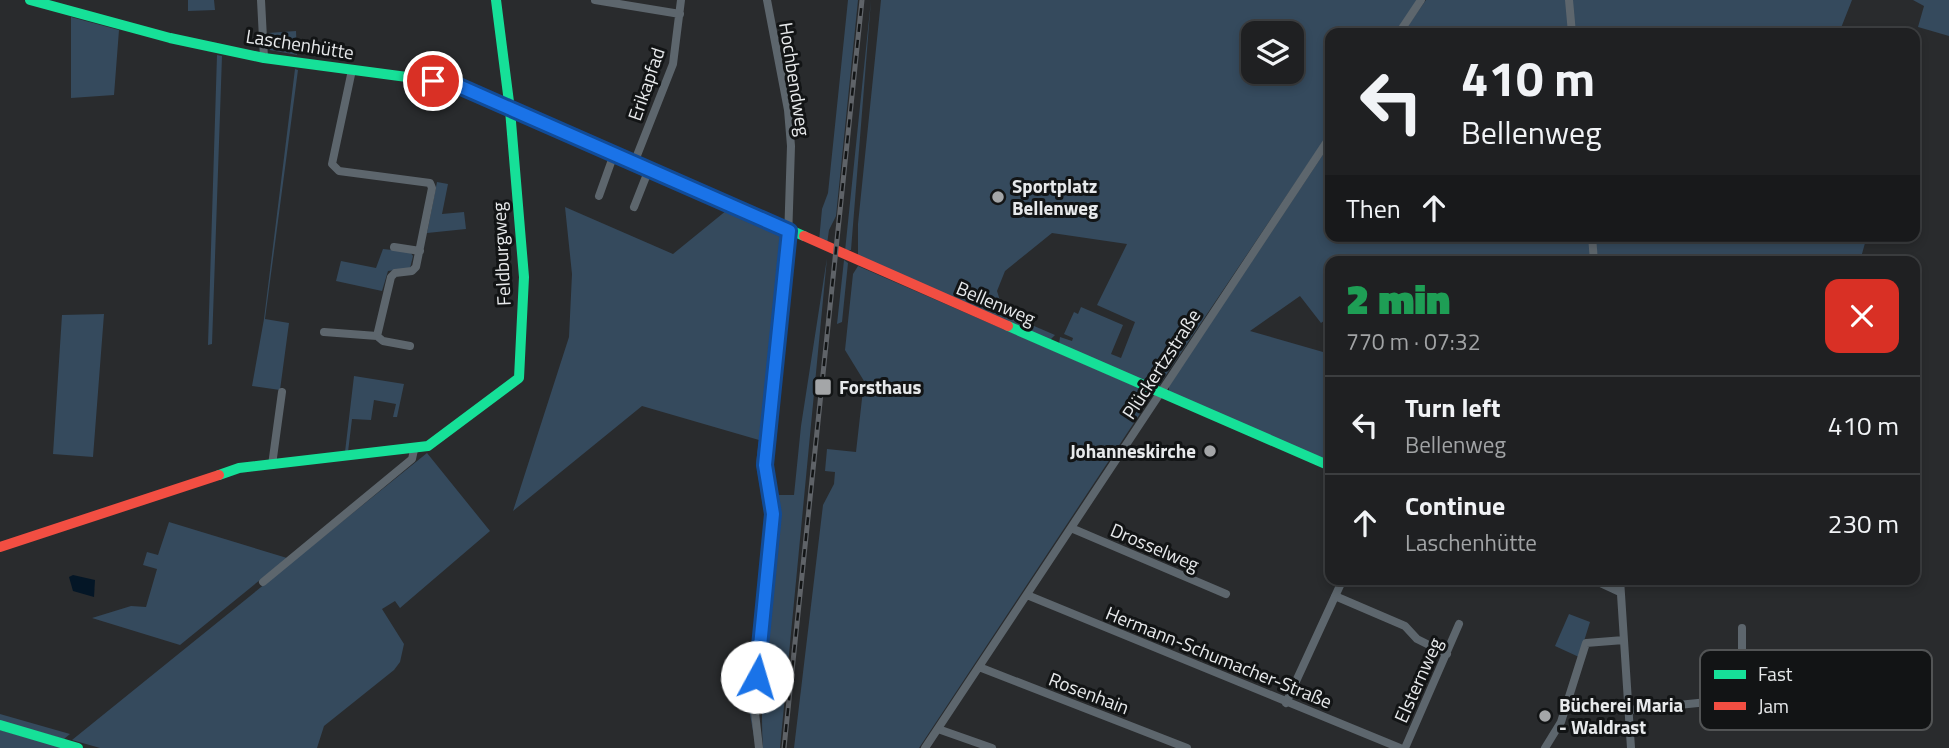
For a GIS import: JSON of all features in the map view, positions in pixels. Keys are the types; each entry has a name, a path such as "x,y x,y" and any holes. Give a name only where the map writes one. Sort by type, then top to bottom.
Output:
{"street":[{"name":"Laschenhütte","path":"30,0 170,38 264,58 452,83 561,131"},
{"path":"261,0 264,58"},
{"name":"Feldburgweg","path":"0,547 239,468 414,450 428,446 519,378 524,277 510,110 496,0"},
{"path":"595,0 680,14"},
{"name":"Erikapfad","path":"634,163 673,64 681,0"},
{"name":"Hochbendweg","path":"759,748 754,704 773,514 765,465 789,231 788,110 767,0"},
{"path":"1402,28 1421,0"},
{"path":"1569,0 1572,28"},
{"path":"352,70 332,164 339,171 430,183 416,267 412,271 395,273 391,277 377,336"},
{"name":"Bellenweg","path":"561,131 1325,464"},
{"name":"Plückertzstraße","path":"925,748 1325,145"},
{"path":"599,196 614,154"},
{"path":"634,207 649,169"},
{"path":"394,247 420,251"},
{"path":"324,332 377,336 383,341 410,346"},
{"path":"272,465 282,391"},
{"name":"Feldburgweg","path":"263,582 412,459 414,450"},
{"name":"Drosselweg","path":"1072,528 1226,594"},
{"path":"1286,704 1340,585"},
{"path":"1605,585 1620,592"},
{"path":"1620,585 1631,748"},
{"name":"Hermann-Schumacher-Straße","path":"1027,594 1286,704 1399,748"},
{"path":"1335,596 1405,626 1418,639 1447,654"},
{"name":"Elsternweg","path":"1405,748 1459,624"},
{"path":"1742,628 1742,650"},
{"path":"1545,748 1561,722 1586,643 1624,640"},
{"name":"Rosenhain","path":"979,667 1187,748"},
{"path":"1629,710 1700,704"},
{"path":"0,725 78,748"},
{"path":"938,729 992,748"}],"shaded area":[{"path":"188,0 214,0 215,10 188,11"},
{"path":"848,0 858,0 836,216 829,230 827,244 819,241 822,209 828,193"},
{"path":"871,0 851,250 845,251"},
{"path":"881,0 1417,0 1398,28 1325,28 1325,138 1158,387 1059,344 1060,337 1072,341 1073,338 1064,334 1074,312 1078,314 1081,307 1123,325 1111,354 1121,358 1135,322 1097,305 1127,244 1052,233 1005,271 997,291 1004,313 1055,335 1050,340 858,258 858,224"},
{"path":"1426,0 1566,0 1569,28 1406,28"},
{"path":"1572,0 1852,0 1841,28 1575,28"},
{"path":"1913,0 1949,0 1949,36 1918,27 1924,6"},
{"path":"71,17 119,30 114,95 71,98"},
{"path":"296,31 297,55 270,50 268,33"},
{"path":"217,55 222,56 212,344 208,345"},
{"path":"295,69 298,70 265,319 289,323 280,390 252,386 264,319"},
{"path":"1325,152 1325,242 1590,242 1591,256 1325,256 1325,320 1321,323 1300,296 1250,331 1325,353 1325,462 1169,392 1169,386"},
{"path":"437,182 448,184 442,214 464,212 466,229 427,233"},
{"path":"565,207 673,254 727,210 785,234 761,463 770,517 750,704 756,748 748,703 765,517 756,463 759,440 642,406 513,511 569,337 572,274"},
{"path":"1596,242 1865,242 1861,256 1597,256"},
{"path":"383,249 410,252 413,256 410,268 388,271 382,291 336,281 341,261 376,268"},
{"path":"827,258 780,748 763,748 763,685 776,527 775,495 794,495 801,426"},
{"path":"844,260 848,263 842,322 837,324"},
{"path":"858,266 1153,394 919,748 794,748 823,505 834,484 835,472 825,471 827,449 856,452 864,381 845,350 853,274"},
{"path":"104,314 93,457 53,454 62,315"},
{"path":"354,376 404,384 397,417 393,417 396,404 374,400 371,420 352,419 348,452 345,452"},
{"path":"427,453 490,531 400,608 395,601 382,609 404,644 400,662 394,670 324,726 317,748 100,748 72,740"},
{"path":"169,522 287,558 180,645 92,618 131,606 146,607 157,569 143,565 147,552 158,555"},
{"path":"73,575 95,580 94,597 73,591 69,577"},
{"path":"1569,614 1590,622 1579,657 1555,646"},
{"path":"0,714 70,734 64,739 0,721"},
{"path":"0,730 64,748 0,748"}],"railway":[{"path":"784,748 862,0"}],"traffic: fast":[{"path":"30,0 170,38 264,58 452,83 804,236"},
{"path":"219,475 239,468 428,446 519,378 524,277 510,110 496,0"},
{"path":"1008,326 1325,464"},
{"path":"0,725 78,748"}],"traffic: jam":[{"path":"804,236 1008,326"},
{"path":"0,547 219,475"}],"place":[{"name":"Sportplatz Bellenweg","path":"998,197"},
{"name":"Forsthaus","path":"823,387"},
{"name":"Johanneskirche","path":"1210,451"},
{"name":"Bücherei Maria - Waldrast","path":"1545,716"}],"route":[{"path":"433,81 452,83 789,231 765,465 773,514 757,677"}]}
